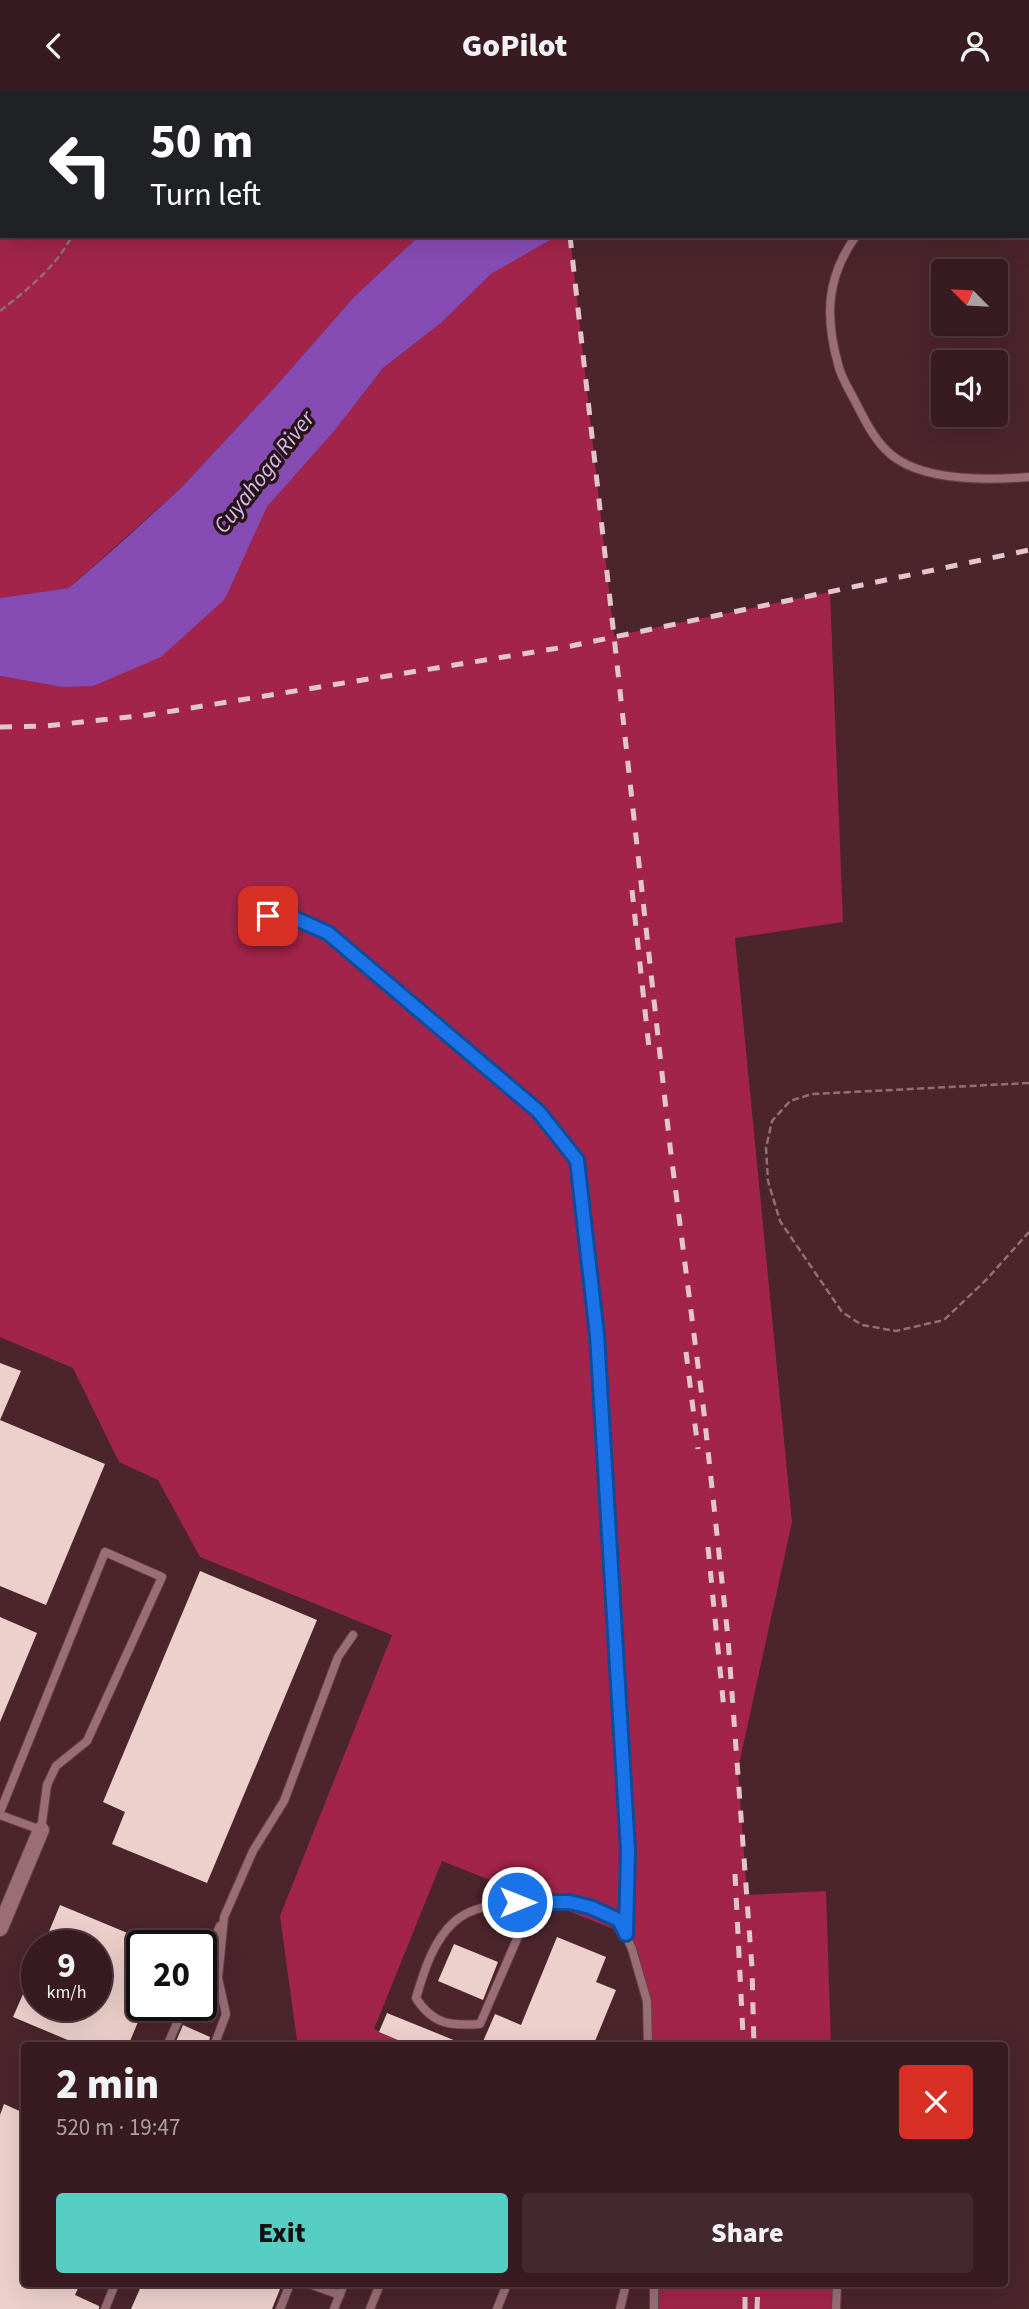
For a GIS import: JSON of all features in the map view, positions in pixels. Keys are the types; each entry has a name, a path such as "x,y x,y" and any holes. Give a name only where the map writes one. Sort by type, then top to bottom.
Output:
{"street":[{"path":"0,1928 41,1830"}],"lane":[{"path":"855,238 833,278 829,317 838,366 869,428 895,459 915,468 939,474 996,479 1029,477"},
{"path":"268,916 294,918 328,933 538,1111 577,1160 597,1335 628,1850 626,1934"},
{"path":"105,1552 162,1577 87,1741 56,1766 47,1785 41,1830 0,1814 105,1552"},
{"path":"217,1933 253,1851 284,1801 338,1657 353,1635"},
{"path":"528,1902 517,1939 480,2024 453,2026 424,2011 416,1998 425,1967 437,1943 455,1921 475,1909 528,1902 569,1902 590,1907 619,1920 632,1949 647,2001 648,2042"},
{"path":"216,2042 226,2014 218,1978 224,1917"},
{"path":"169,2042 178,2021"},
{"path":"105,2309 114,2287"},
{"path":"279,2309 288,2287"},
{"path":"317,2287 340,2295"},
{"path":"334,2309 343,2287"},
{"path":"370,2309 379,2287"},
{"path":"497,2309 506,2287"},
{"path":"620,2309 625,2287"},
{"path":"654,2287 654,2309"},
{"path":"836,2309 837,2287"}],"path":[{"path":"0,311 42,278 71,238"},
{"path":"1029,1083 812,1094 790,1101 772,1121 766,1148 768,1181 780,1221 842,1312 862,1325 896,1331 944,1320 987,1279 1029,1232"}],"shaded area":[{"path":"0,238 417,238 354,297 181,488 69,588 0,598"},
{"path":"547,238 570,238 614,636 830,592 843,922 735,938 792,1522 738,1769 747,1895 826,1891 831,2042 648,2042 647,2001 626,1934 442,1861 374,2029 403,2042 297,2042 280,1916 392,1635 200,1557 158,1480 119,1462 73,1368 0,1337 0,676 62,687 225,599 267,507 335,430 383,368 441,323 491,274"},
{"path":"654,2287 837,2287 836,2309 654,2309"}],"water":[{"name":"Cuyahoga River","path":"417,238 554,238 491,274 441,323 383,368 335,430 267,507 225,599 161,657 93,686 62,687 0,676 0,598 69,588 181,488 354,297"}],"building":[{"path":"0,1363 21,1371 0,1420"},
{"path":"0,1420 105,1464 46,1605 0,1586"},
{"path":"200,1571 317,1620 207,1883 112,1844 125,1812 103,1802"},
{"path":"0,1617 37,1633 0,1722"},
{"path":"60,1905 126,1932 126,2021 138,2021 130,2042 72,2042 23,2021 112,2021 112,1930 50,1930"},
{"path":"557,1937 606,1957 596,1982 616,1990 595,2042 483,2042 495,2014 521,2025"},
{"path":"454,1944 498,1962 483,2000 438,1981"},
{"path":"21,1999 21,2020 13,2017"},
{"path":"387,2013 459,2042 403,2042 379,2032"},
{"path":"183,2025 210,2037 209,2042 176,2042"},
{"path":"4,2104 21,2112 21,2287 79,2287 75,2295 99,2306 99,2309 0,2309 0,2115"},
{"path":"141,2287 281,2287 272,2309 131,2309"}],"railway":[{"path":"570,238 670,1146 704,1413 728,1638 752,1968 754,2042"},
{"path":"0,727 45,726 148,715 571,646 1029,550"},
{"path":"632,890 650,1057"},
{"path":"686,1352 698,1449"},
{"path":"708,1547 724,1710"},
{"path":"735,1874 743,2035"},
{"path":"745,2287 745,2309"},
{"path":"757,2309 758,2287"}],"route":[{"path":"268,916 294,918 328,933 538,1111 577,1160 597,1335 628,1850 626,1934 619,1920 590,1907 569,1902 517,1902"}]}
